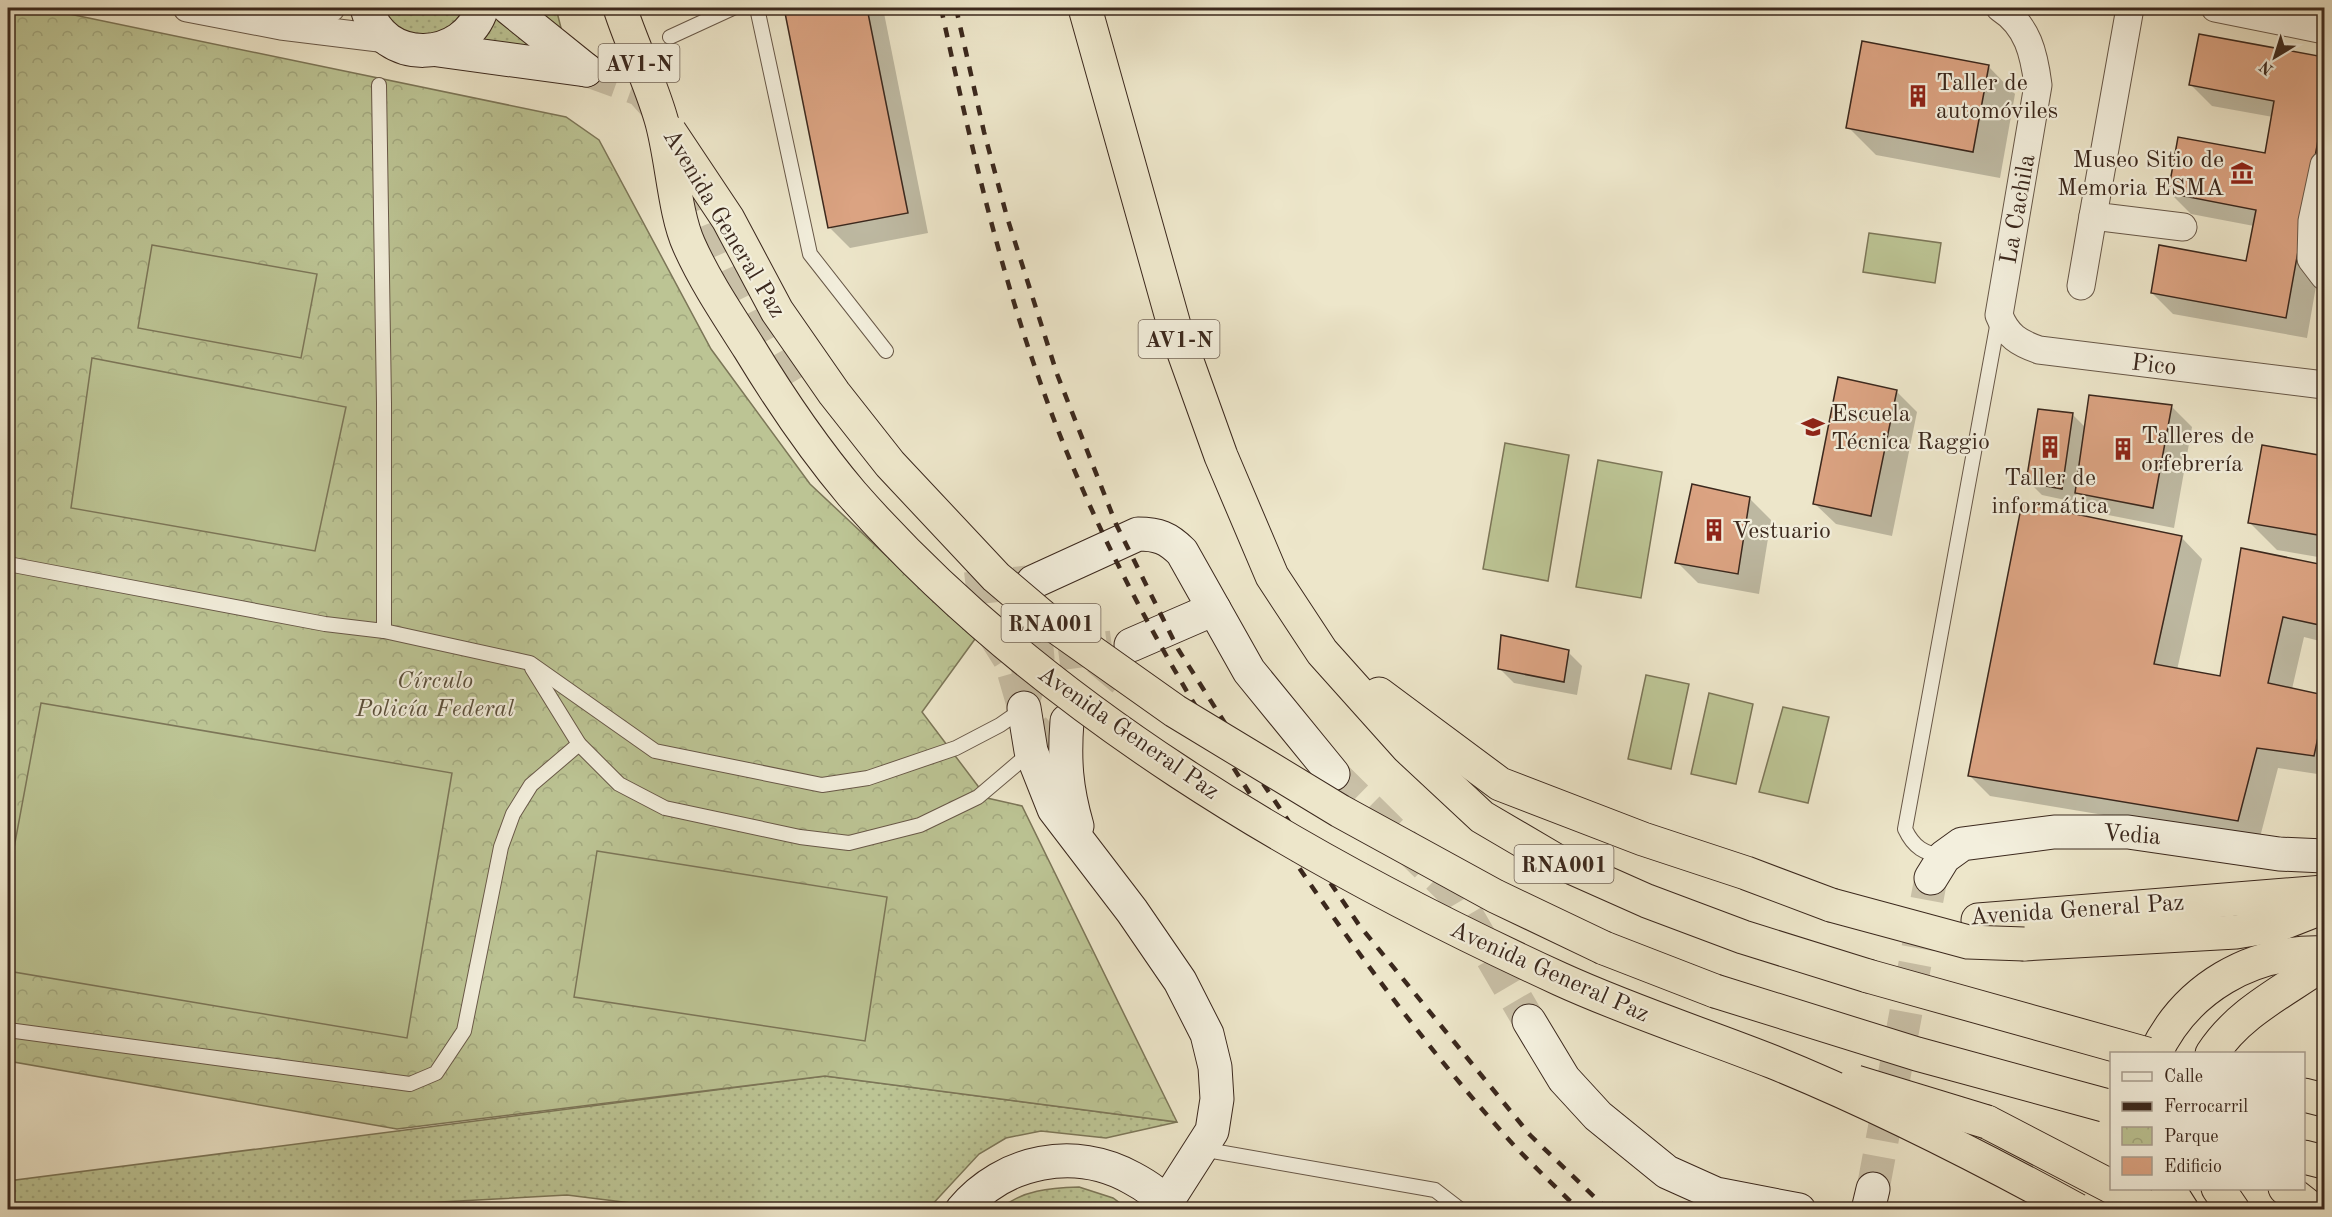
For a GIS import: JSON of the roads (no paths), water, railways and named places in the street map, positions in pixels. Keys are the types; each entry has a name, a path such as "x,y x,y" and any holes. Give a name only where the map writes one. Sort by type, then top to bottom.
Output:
{"highway":[{"name":"AV1-N","path":"620,8 661,118"},
{"name":"AV1-N","path":"1085,8 1174,326 1221,456 1272,576 1322,652"},
{"name":"Avenida General Paz","path":"661,118 687,242 792,418 853,494 952,596 1000,640 1169,765 1335,865 1436,919 1563,980 1664,1023 1775,1063 1971,1152 2077,1209"},
{"name":"Avenida General Paz","path":"661,118 728,219 777,311 834,393 890,464 996,577 1048,621 1166,704 1415,855 1604,948 1726,994 1917,1054 2109,1107"},
{"name":"Avenida General Paz","path":"1322,652 1500,784 1643,839 1831,906 1978,920 2199,901 2319,898"},
{"name":"RNA001","path":"1322,652 1408,748 1482,817 1557,861 1647,901 1743,937 1869,976 2143,1052"},
{"path":"1831,906 1968,942 2024,944 2236,932 2278,925 2319,898"},
{"path":"2156,1052 2169,1026 2190,1001 2218,981 2258,961 2278,956 2325,953"},
{"path":"2213,1052 2257,1008 2325,963"},
{"path":"1775,1063 1884,1089 1987,1122 2110,1186"},
{"path":"2305,1095 2325,1100"},
{"path":"2305,1157 2325,1162"},
{"path":"2117,1190 2152,1209"},
{"path":"2169,1190 2182,1209"},
{"path":"2288,1190 2313,1209"}],"street":[{"path":"187,8 281,26 387,39"},
{"path":"281,26 331,8"},
{"path":"367,8 375,26 387,39 402,47 586,70 509,8"},
{"path":"438,50 454,44 468,32 482,8"},
{"name":"La Cachila","path":"1999,315 2038,85 2033,52 2025,33 2012,16 2000,8"},
{"path":"2081,286 2130,8"},
{"path":"2215,8 2325,30"},
{"path":"2325,165 2312,222 2311,259 2325,276"},
{"path":"2092,216 2183,227"},
{"name":"Pico","path":"1999,315 2005,330 2020,343 2039,350 2325,385"},
{"path":"1033,582 1138,534 1157,534 1182,552 1249,670 1333,774"},
{"path":"1131,645 1214,609"},
{"path":"962,1209 976,1193 1008,1173 1043,1162 1080,1160 1116,1169 1149,1187 1169,1206 1212,1131 1217,1099 1215,1067 1207,1034 1180,981 1083,844 1054,809 1031,752 1024,708"},
{"path":"1066,722 1065,775 1069,798 1083,844"},
{"name":"Vedia","path":"1938,868 1951,850 1971,842 2084,831 2161,835 2279,854 2325,856"},
{"path":"1529,1021 1564,1079 1599,1116 1667,1172 1716,1194 1799,1209"}],"lane":[{"path":"670,37 734,8"},
{"path":"757,8 810,254 885,351"},
{"path":"379,85 384,403 384,631"},
{"path":"1938,868 1915,846 1905,829 1999,315"},
{"path":"8,564 325,624 384,631 530,663 656,751 822,785 868,778 956,748 1000,725 1024,708"},
{"path":"530,663 579,744 619,784 665,808 800,837 849,843 920,825 978,797 1031,752"},
{"path":"8,1030 410,1084 436,1073 464,1031 501,847 513,814 531,785 579,744"},
{"path":"1201,1149 1435,1190 1461,1209"}],"tunnel":[{"path":"586,70 641,90 665,117"},
{"path":"693,177 738,286 794,390"},
{"path":"966,589 1027,582"},
{"path":"1024,708 1041,658 1035,598"},
{"path":"991,630 1010,660 1024,708"},
{"path":"1031,751 1067,721 1130,646"},
{"path":"1010,660 1112,647"},
{"path":"1333,774 1454,893 1529,1021"},
{"path":"1873,1189 1931,878"}],"railway":[{"path":"941,8 998,248 1027,343 1065,448 1090,506 1146,618 1241,780 1358,952 1416,1029 1478,1104 1518,1150 1579,1210"},
{"path":"956,8 984,132 1007,217 1057,374 1116,524 1178,649 1264,785 1359,925 1530,1135 1608,1210"}],"place":[{"name":"Taller de automóviles","path":"1918,96"},
{"name":"Museo Sitio de Memoria ESMA","path":"2242,173"},
{"name":"Escuela Técnica Raggio","path":"1813,427"},
{"name":"Taller de informática","path":"2050,447"},
{"name":"Talleres de orfebrería","path":"2123,449"},
{"name":"Vestuario","path":"1714,530"}],"park label":[{"name":"Círculo Policía Federal","path":"435,694"}]}
